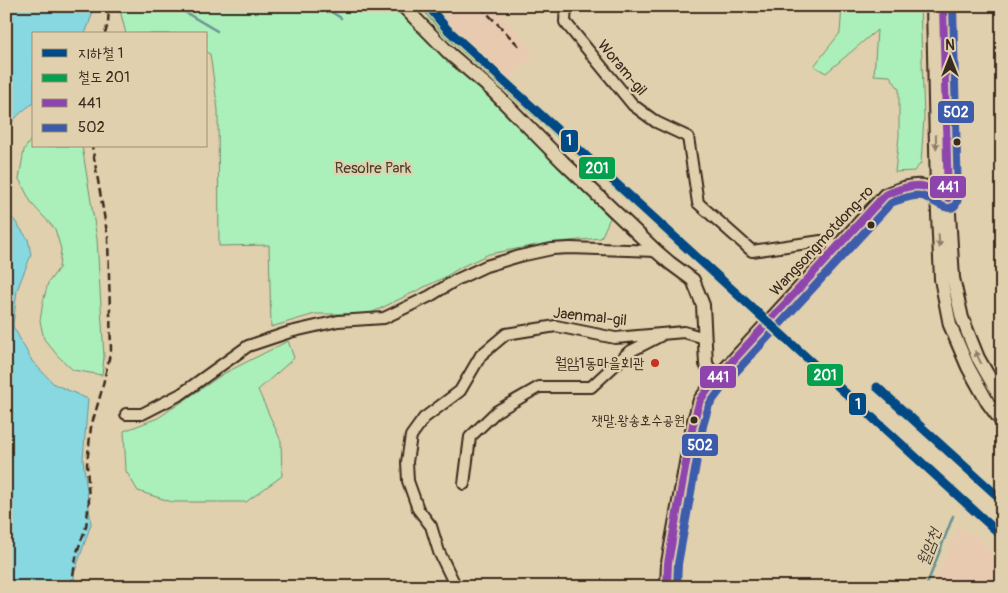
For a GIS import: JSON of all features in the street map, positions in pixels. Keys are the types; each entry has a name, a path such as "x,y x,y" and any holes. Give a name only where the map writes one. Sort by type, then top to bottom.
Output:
{"street":[{"path":"404,6 450,54 492,90 563,162 656,251 692,280 704,306 706,364 716,380"},
{"name":"Woram-gil","path":"566,6 565,22 633,105 656,122 688,137 698,203 752,251 821,241 840,245"},
{"path":"934,6 943,195 953,278 962,318 978,358 1002,400"},
{"path":"943,6 941,280 950,325 968,367 988,403 1002,422"},
{"name":"Wangsongmotdong-ro","path":"667,587 668,562 693,424 700,400 716,380 885,195 901,188 922,186 943,195"},
{"path":"126,414 142,414 182,394 248,346 290,332 338,321 384,318 486,266 520,256 570,248 656,251"},
{"name":"Jaenmal-gil","path":"456,587 439,552 431,526 418,509 408,481 407,462 411,436 424,418 460,391 481,355 506,334 556,326 616,338 684,332 705,338"},
{"path":"464,484 470,437 497,411 539,387 591,387 629,352 663,334"}],"shaded area":[{"path":"425,6 497,6 534,53 503,87"},
{"path":"958,527 976,536 1002,560 1002,587 933,587"}],"green space":[{"name":"Resolre Park","path":"119,6 396,6 610,218 601,238 548,243 489,254 369,314 315,314 271,327 269,245 219,246 218,110 210,54 208,53 208,32 126,32"},
{"path":"842,6 920,6 924,117 921,163 914,171 895,172 899,136 899,89 890,76 874,75 877,30 826,73 814,66 840,33"},
{"path":"32,138 32,148 82,148 97,239 104,357 102,375 73,370 44,339 40,321 43,302 48,283 59,268 61,249 55,229 32,204 19,179 24,150"},
{"path":"288,341 294,358 258,390 281,441 282,476 246,502 172,502 138,491 126,471 124,431 158,418 223,374"}],"water":[{"path":"6,6 92,6 92,15 86,32 32,32 32,104 17,116 6,133"},
{"path":"6,209 28,239 31,255 17,290 13,326 32,361 54,384 88,399 83,459 91,524 74,574 75,587 6,587"}],"waterway":[{"path":"168,6 183,11 217,31"},
{"path":"322,6 341,18"},
{"name":"월암천","path":"926,587 953,516"}],"railway":[{"path":"106,32 109,6"},
{"path":"480,6 519,46"},
{"path":"71,587 77,552 86,527 89,501 87,464 91,427 111,350 108,238 92,148"}],"metro line":[{"name":"1","path":"428,6 447,29 1002,536"},
{"name":"1","path":"877,387 1002,500"}],"rail line":[{"name":"201","path":"430,12 446,31 995,529"}],"transit line":[{"name":"441","path":"667,587 668,563 693,424 700,400 716,379 885,195 905,188 921,186 948,198 943,6"},
{"name":"502","path":"677,587 678,564 703,426 709,405 724,385 891,203 914,196 922,196 948,208 956,204 958,198 953,6"}],"place":[{"name":"월암1동마을회관","path":"655,363"},
{"name":"잿말.왕송호수공원","path":"694,420"}]}
